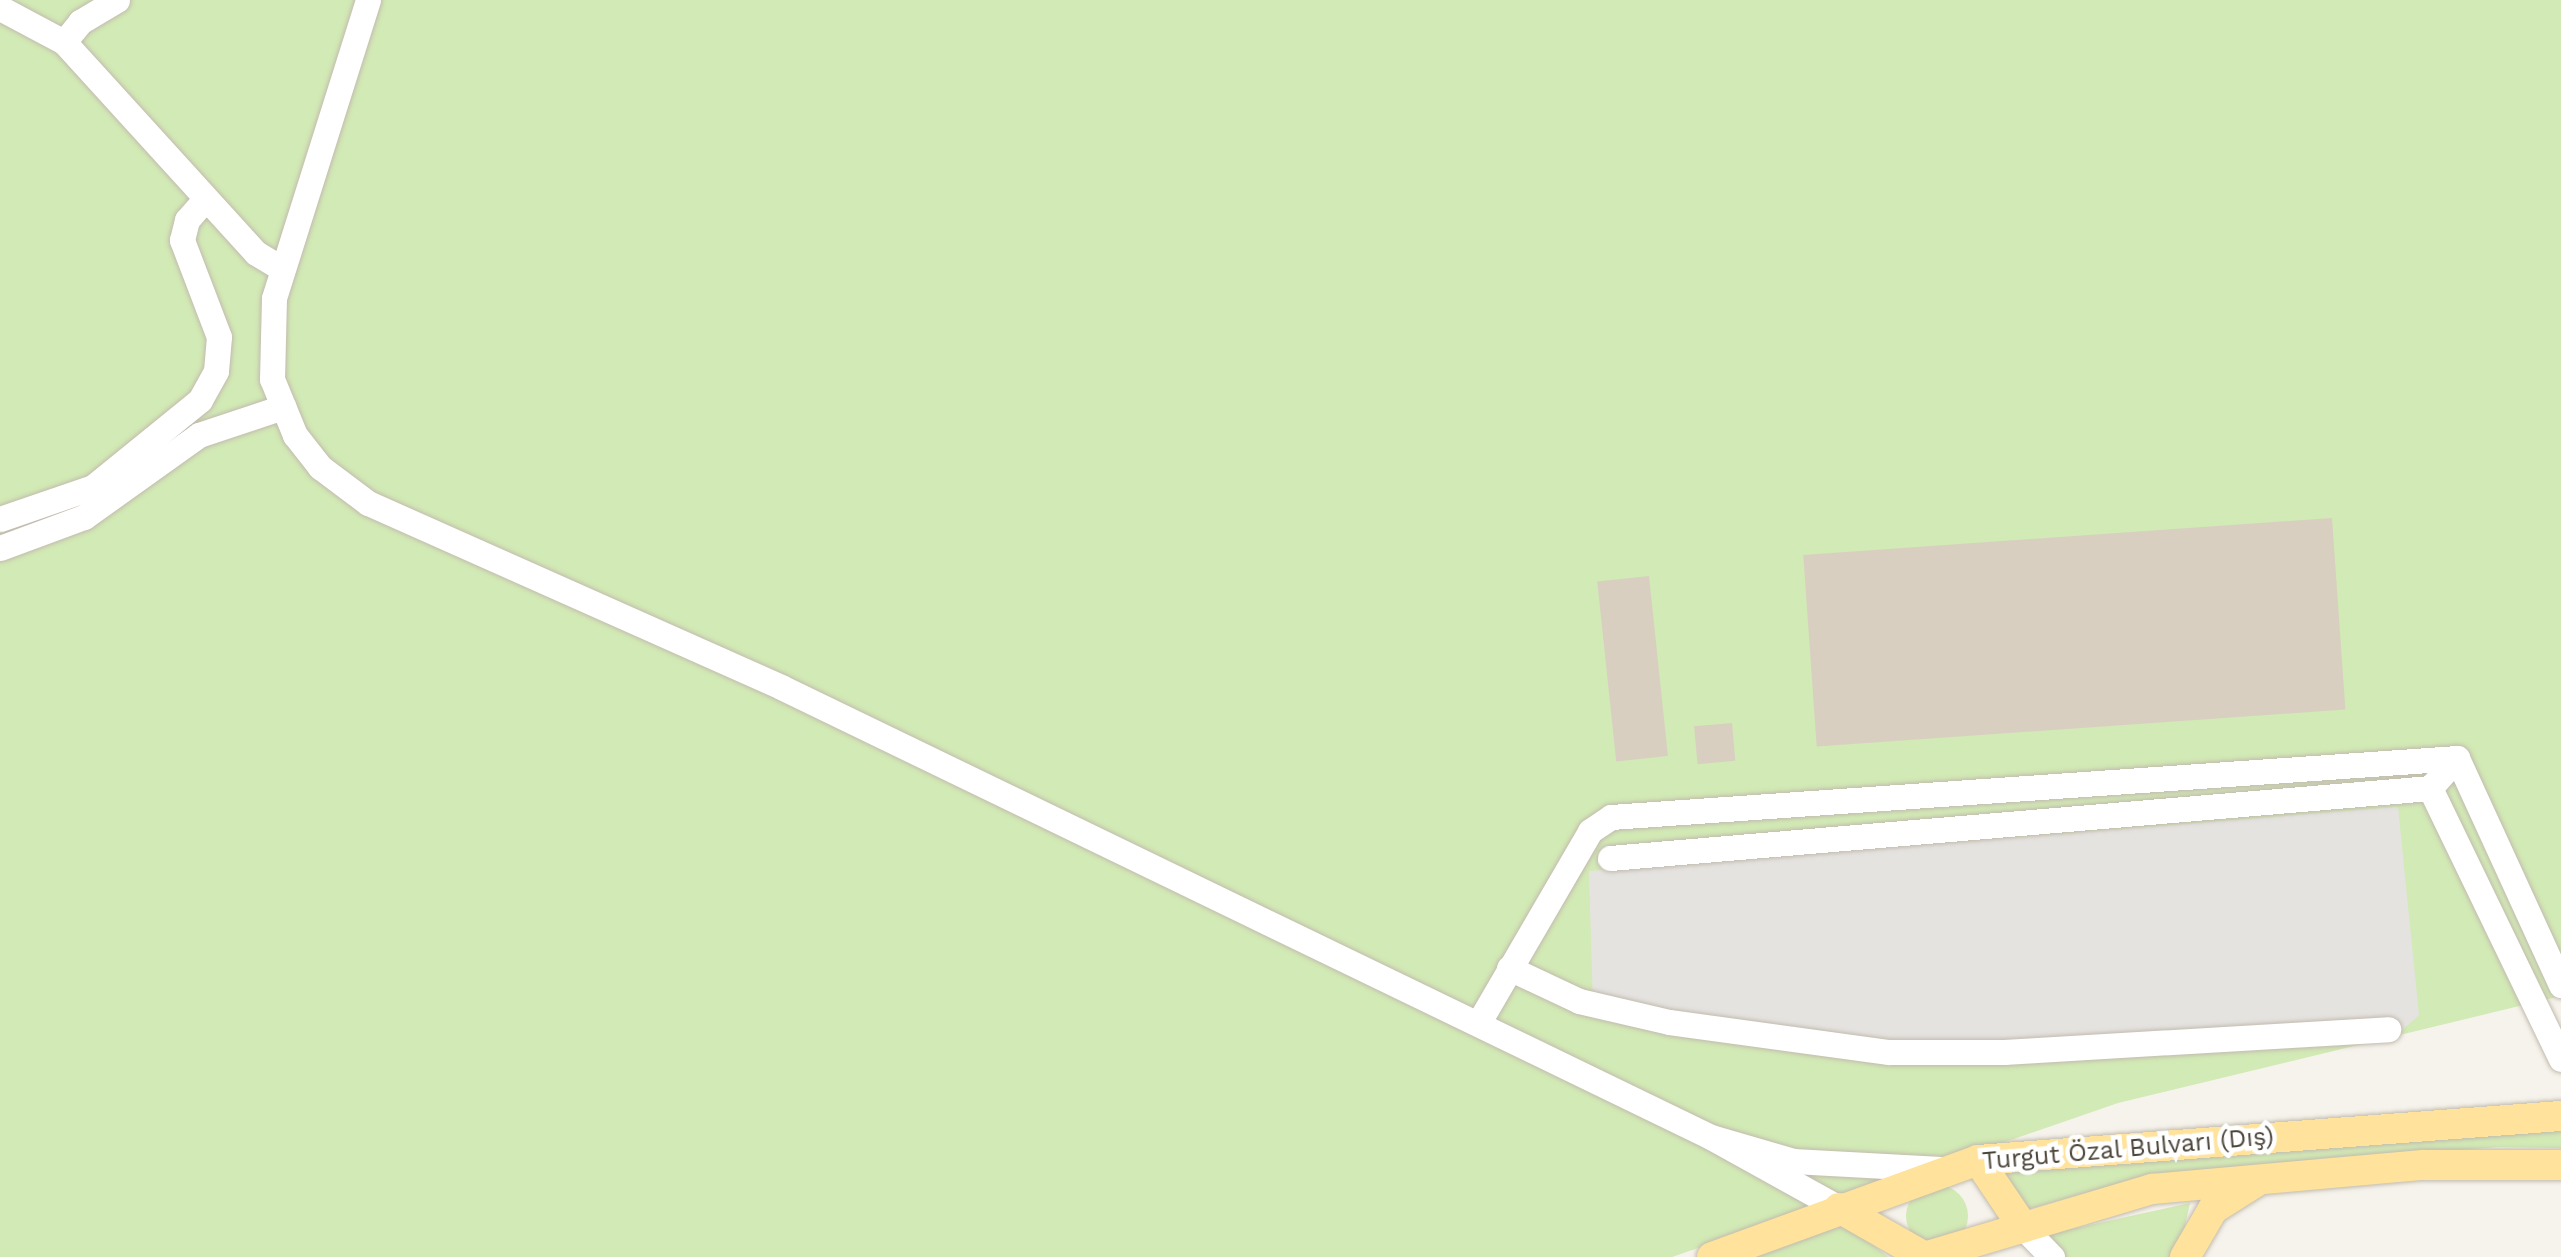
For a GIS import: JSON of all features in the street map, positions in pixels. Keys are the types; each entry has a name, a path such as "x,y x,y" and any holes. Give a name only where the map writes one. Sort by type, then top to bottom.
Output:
{"main road":[{"name":"Turgut Özal Bulvarı (Dış)","path":"1712,1257 1941,1169 1978,1160 2561,1116"},
{"path":"1978,1160 2022,1226"},
{"name":"Turgut Özal Bulvarı (Dış)","path":"1925,1257 2152,1188 2423,1165 2561,1165"},
{"path":"2185,1257 2213,1209 2259,1179"},
{"path":"1840,1208 1925,1257"}],"street":[{"path":"64,42 80,22 117,0"},
{"path":"368,0 274,298 272,379 283,407 320,467 368,503 782,687 1711,1136 1840,1208"},
{"path":"0,8 64,42 256,253 284,269"},
{"path":"0,519 93,487 200,400 216,371 219,336 182,240 187,220 205,199"},
{"path":"0,548 84,517 199,435 283,407"},
{"path":"1478,1022 1590,832 1611,817 2457,758"},
{"path":"1610,858 2430,788 2457,758"},
{"path":"2457,758 2561,986"},
{"path":"2430,788 2561,1059"},
{"path":"1509,968 1579,1002 1669,1022 1889,1052 2022,1051 2388,1029"},
{"path":"1711,1136 1794,1161 1941,1169"},
{"path":"2022,1226 2052,1257"}],"green space":[{"path":"0,0 2561,0 2561,996 2118,1103 1672,1257 0,1257"},
{"path":"2561,1129 2561,1148 2500,1147 2153,1174 2019,1212 2005,1173"},
{"path":"1937,1185 1959,1194 1968,1216 1959,1238 1937,1247 1915,1238 1906,1216 1915,1194"},
{"path":"2190,1203 2178,1257 2065,1257 2044,1235"},
{"path":"1844,1221 1888,1257 1747,1257"}],"shaded area":[{"path":"2398,807 2419,1015 2390,1041 2086,1058 1877,1060 1732,1044 1593,1008 1589,871"}],"building":[{"path":"2332,518 2345,710 1817,747 1803,555"},
{"path":"1649,576 1668,756 1616,761 1597,581"},
{"path":"1732,723 1735,761 1697,764 1694,726"}]}
